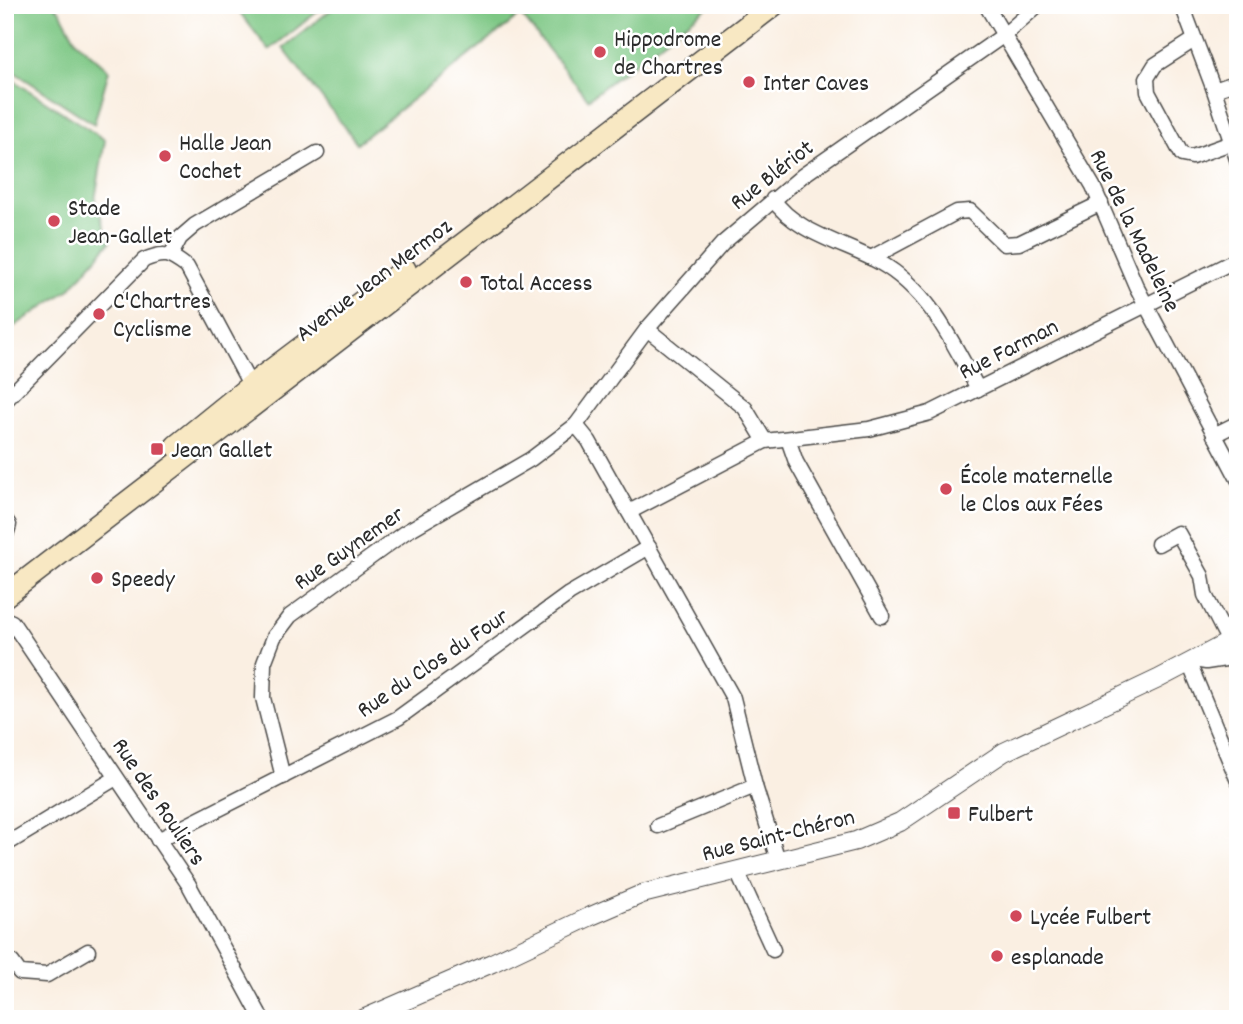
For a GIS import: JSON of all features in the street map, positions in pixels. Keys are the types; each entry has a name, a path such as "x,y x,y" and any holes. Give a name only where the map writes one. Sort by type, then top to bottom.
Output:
{"main road":[{"name":"Avenue Jean Mermoz","path":"5,584 757,5"},
{"name":"Avenue Jean Mermoz","path":"5,596 255,392 774,5"}],"street":[{"name":"Rue de la Madeleine","path":"986,5 1101,203 1146,305 1238,479"},
{"name":"Rue Blériot","path":"576,425 648,330 723,243 773,199 1004,35 1038,5"},
{"path":"1182,5 1238,162"},
{"path":"1194,40 1155,65 1147,78 1147,92 1182,155 1192,157 1231,143"},
{"path":"1214,90 1238,82"},
{"path":"171,255 180,238 195,225 317,153"},
{"path":"773,199 788,217 881,263 909,285 942,321 978,388"},
{"path":"871,258 957,212 970,211 1004,244 1019,243 1101,203"},
{"path":"5,401 145,260 162,254 171,255 187,267 255,392"},
{"name":"Rue Farman","path":"765,441 869,429 930,414 1238,259"},
{"path":"629,512 765,441 745,408 648,330"},
{"path":"1214,435 1238,423"},
{"path":"576,425 589,441 733,698 755,786 778,860"},
{"name":"Rue Guynemer","path":"283,777 263,698 264,663 274,637 290,616 404,533 531,459 576,425"},
{"path":"788,439 796,461 882,616"},
{"path":"5,519 9,525 5,538"},
{"path":"1158,544 1178,533 1202,576 1205,595 1236,643"},
{"name":"Rue du Clos du Four","path":"158,840 398,718 569,594 649,547"},
{"name":"Rue des Rouliers","path":"5,618 12,622 190,885 262,1019"},
{"name":"Rue Saint-Chéron","path":"363,1019 642,894 856,841 878,833 900,822 1004,752 1236,643"},
{"path":"1191,662 1238,781"},
{"path":"5,845 116,779"},
{"path":"658,826 755,786"},
{"path":"738,869 773,950"},
{"path":"7,960 20,973 47,975 88,951"}],"green space":[{"path":"5,5 54,5 76,41 109,70 94,124 5,66"},
{"path":"234,5 326,5 269,50"},
{"path":"337,5 509,5 518,17 357,143 283,48"},
{"name":"Hippodrome de Chartres","path":"513,5 710,5 588,99"},
{"name":"Stade Jean-Gallet","path":"5,75 105,140 95,200 110,242 70,289 13,327 5,323"}],"place":[{"name":"Hippodrome de Chartres","path":"600,52"},
{"name":"Inter Caves","path":"749,82"},
{"name":"Halle Jean Cochet","path":"165,156"},
{"name":"Stade Jean-Gallet","path":"54,221"},
{"name":"Total Access","path":"466,282"},
{"name":"C'Chartres Cyclisme","path":"99,314"},
{"name":"Jean Gallet","path":"157,449"},
{"name":"École maternelle le Clos aux Fées","path":"946,489"},
{"name":"Speedy","path":"97,578"},
{"name":"Fulbert","path":"954,813"},
{"name":"Lycée Fulbert","path":"1016,916"},
{"name":"esplanade","path":"997,956"}]}
